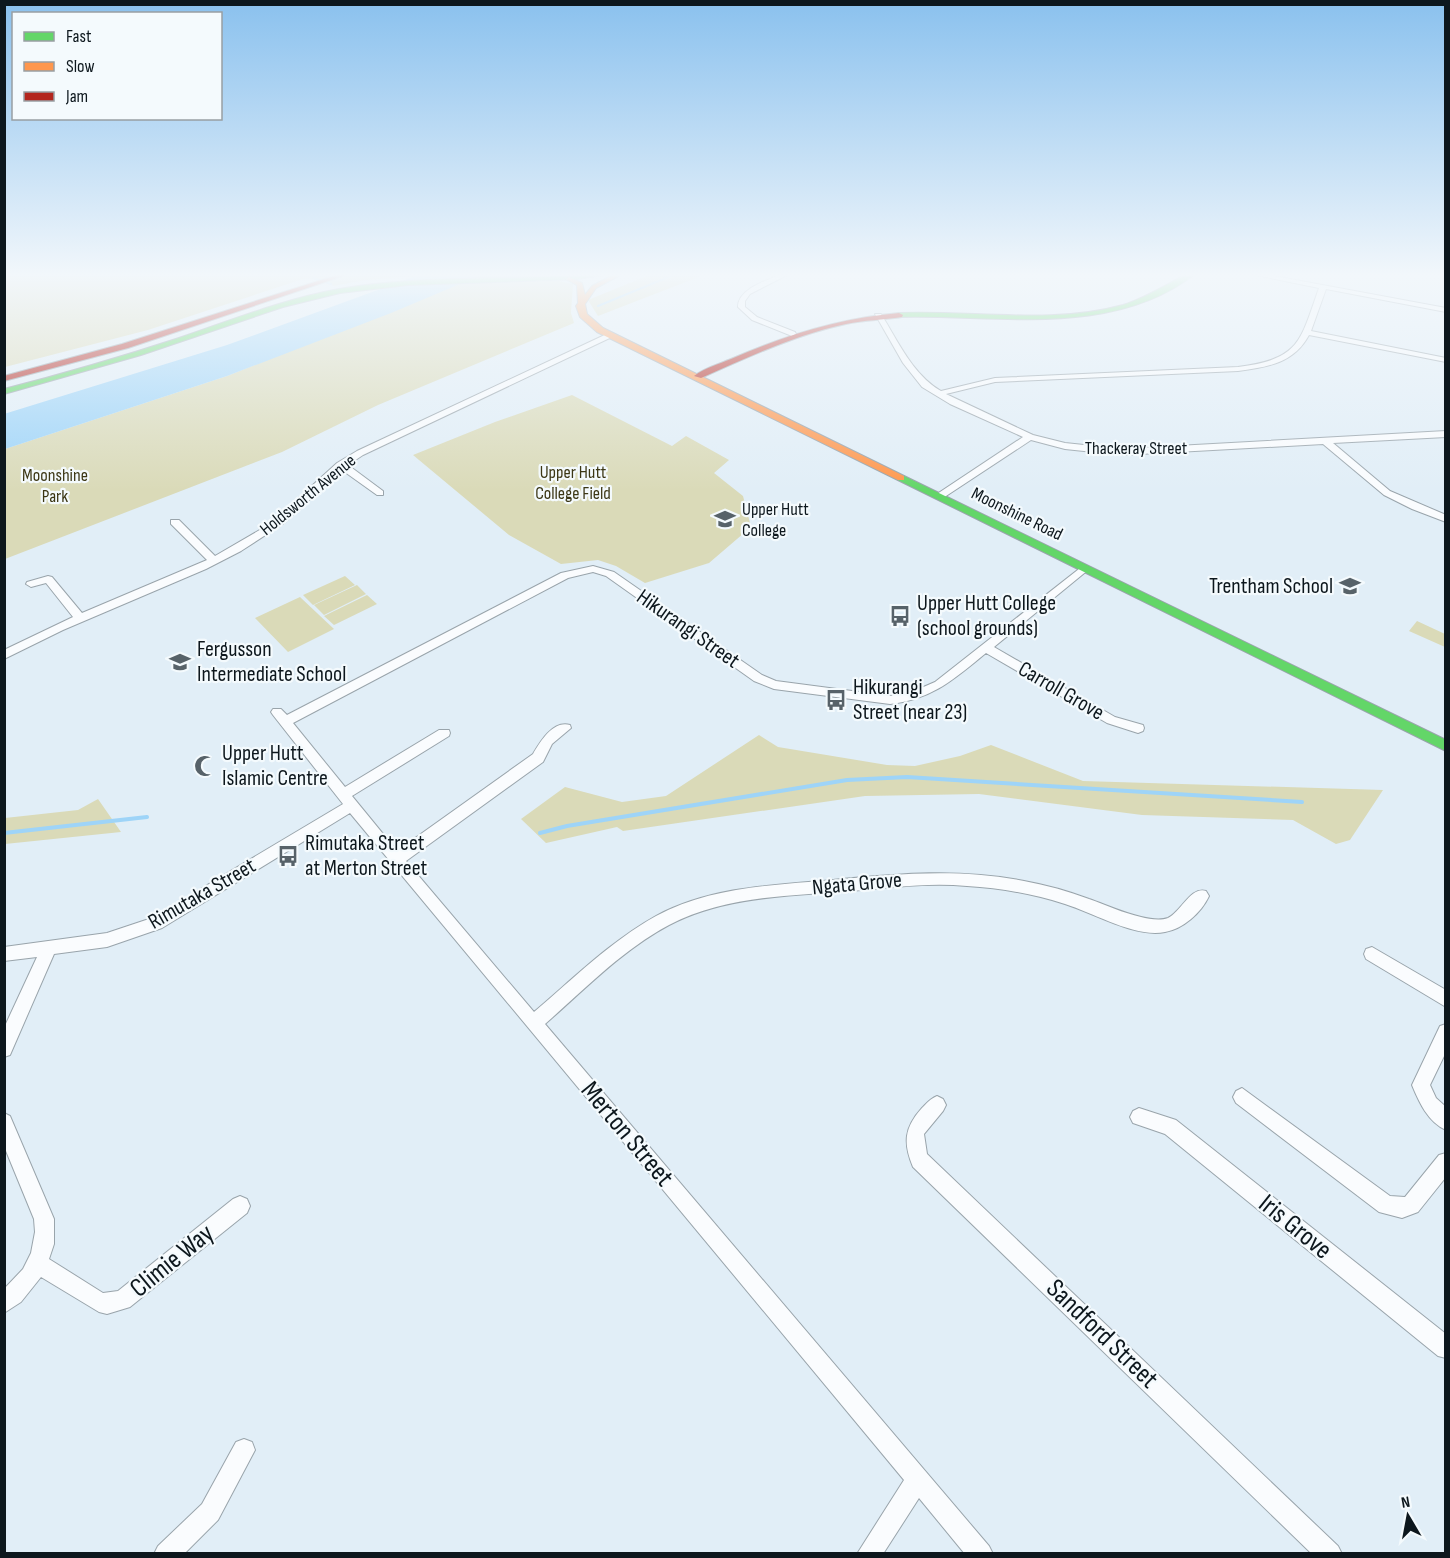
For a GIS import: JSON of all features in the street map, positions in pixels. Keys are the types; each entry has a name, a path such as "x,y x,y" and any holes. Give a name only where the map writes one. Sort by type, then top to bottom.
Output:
{"main road":[{"path":"4,379 127,346"},
{"path":"4,387 153,346"},
{"path":"4,392 161,346"},
{"name":"Moonshine Road","path":"634,346 1446,746"},
{"path":"698,376 766,346"}],"street":[{"name":"Holdsworth Avenue","path":"4,655 80,619 214,561 274,525 340,465 377,443 589,346"},
{"name":"Thackeray Street","path":"896,346 925,385 939,394 1030,437 1065,447 1109,452 1446,434"},
{"path":"939,394 995,380 1254,368 1287,358 1299,350 1301,346"},
{"path":"1375,346 1446,360"},
{"path":"940,496 1030,437"},
{"path":"1325,441 1387,493 1446,519"},
{"path":"340,465 352,471 380,493"},
{"path":"175,522 214,561"},
{"name":"Hikurangi Street","path":"281,717 565,575 593,569 610,574 758,678 790,688 890,700 906,698 920,695 939,685 1084,568"},
{"path":"31,584 48,579 80,619"},
{"name":"Carroll Grove","path":"986,648 1111,720 1138,728"},
{"name":"Merton Street","path":"281,717 396,860 981,1554"},
{"path":"396,860 538,758 547,741 565,728"},
{"name":"Rimutaka Street","path":"4,954 107,940 157,923 347,801 444,733"},
{"name":"Ngata Grove","path":"534,1023 619,950 663,921 705,902 746,895 921,878 963,878 1029,887 1079,901 1148,926 1164,926 1181,920 1201,896"},
{"path":"4,1049 48,949"},
{"path":"1372,954 1446,999"},
{"path":"1446,1032 1421,1085 1430,1104 1446,1121"},
{"path":"1242,1097 1386,1205 1402,1208 1411,1205 1446,1162"},
{"name":"Sandford Street","path":"937,1105 916,1128 913,1143 920,1160 1330,1554"},
{"name":"Iris Grove","path":"1139,1117 1170,1126 1446,1348"},
{"path":"4,1122 44,1219 47,1234 38,1264 16,1294 4,1303"},
{"name":"Climie Way","path":"38,1264 99,1302 115,1304 240,1206"},
{"path":"166,1554 210,1512 244,1450"},
{"path":"869,1554 918,1479"}],"green space":[{"path":"5,346 87,346 5,367"},
{"name":"Moonshine Park","path":"303,346 520,346 378,405 282,452 5,559 5,449 227,376"},
{"name":"Upper Hutt College Field","path":"572,395 672,446 686,436 729,460 714,473 743,496 751,527 709,563 645,583 616,566 598,560 561,564 509,535 413,455 495,422"},
{"path":"345,576 355,585 313,605 303,595"},
{"path":"357,585 366,594 324,615 314,605"},
{"path":"367,595 377,604 334,625 324,616"},
{"path":"300,597 334,629 288,652 255,618"},
{"path":"1417,621 1445,634 1445,647 1409,631"},
{"path":"759,735 778,747 887,765 915,766 960,756 991,745 1083,781 1383,790 1350,840 1336,844 1293,820 1142,815 979,794 865,796 623,831 617,827 546,843 521,819 565,787 622,802 666,796"},
{"path":"98,799 121,832 5,844 5,818 78,810"}],"water":[{"path":"225,346 306,346 227,376 5,449 4,414"}],"waterway":[{"path":"540,833 567,826 847,780 907,777 1302,802"},
{"path":"4,833 147,817"}],"traffic: fast":[{"path":"4,392 161,346"},
{"path":"901,478 1446,746"}],"traffic: slow":[{"path":"632,346 901,478"}],"traffic: jam":[{"path":"4,379 126,346"},
{"path":"698,376 769,346"}],"place":[{"name":"Upper Hutt College","path":"725,519"},
{"name":"Trentham School","path":"1350,586"},
{"name":"Upper Hutt College (school grounds)","path":"900,616"},
{"name":"Fergusson Intermediate School","path":"180,662"},
{"name":"Hikurangi Street (near 23)","path":"836,700"},
{"name":"Upper Hutt Islamic Centre","path":"205,766"},
{"name":"Rimutaka Street at Merton Street","path":"288,856"}]}
